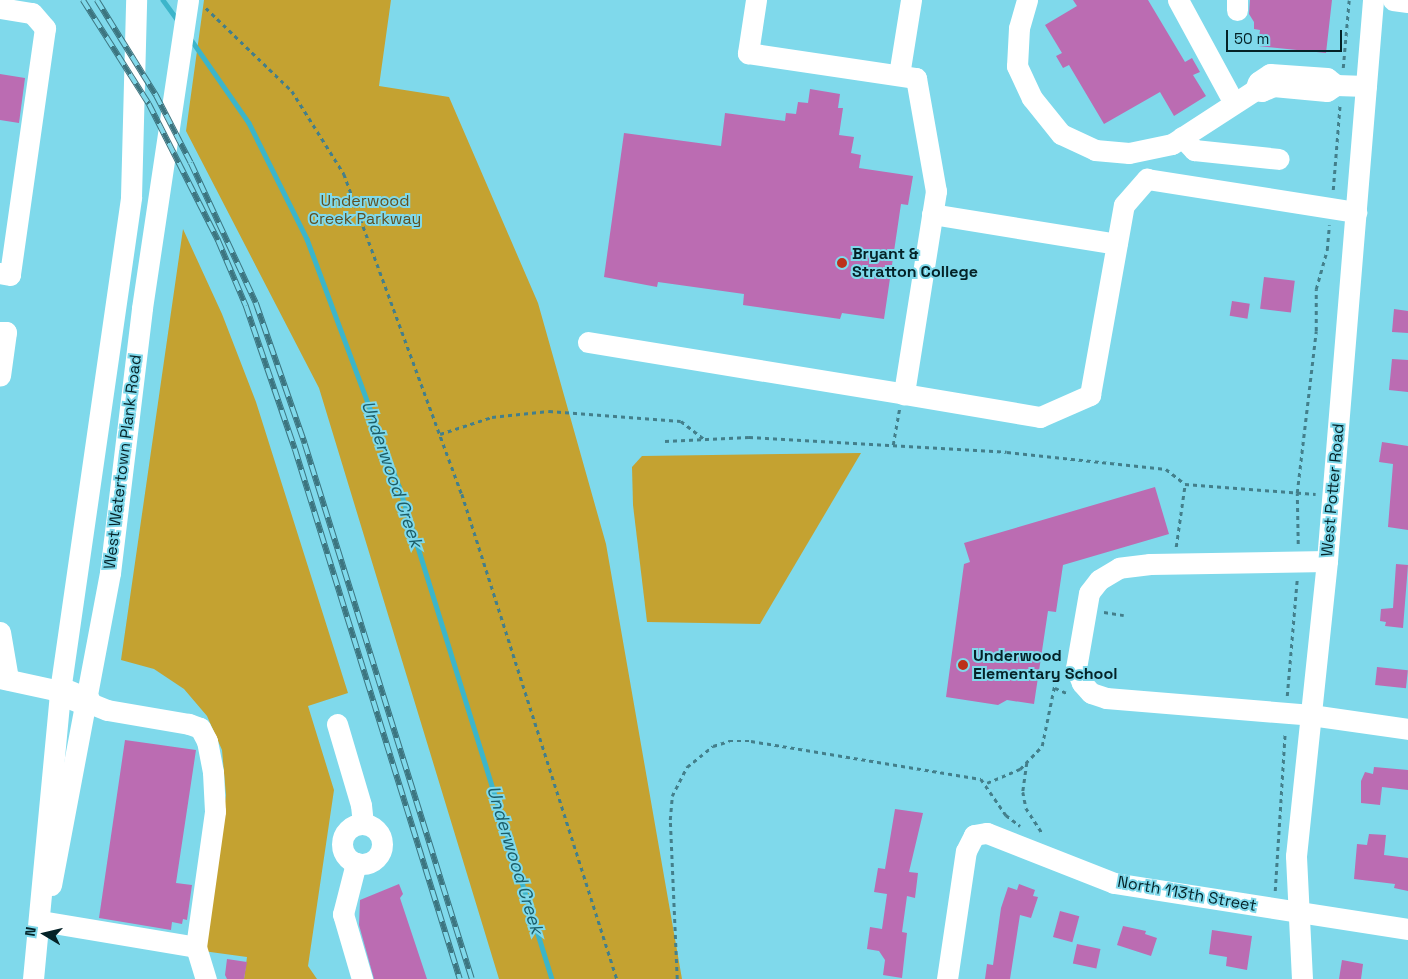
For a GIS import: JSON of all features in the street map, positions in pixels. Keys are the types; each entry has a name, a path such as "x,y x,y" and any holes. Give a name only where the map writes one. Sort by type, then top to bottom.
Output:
{"main road":[{"path":"60,691 87,702"}],"street":[{"name":"West Watertown Plank Road","path":"33,979 41,921 42,863 60,691 130,197 136,0"},
{"path":"756,0 748,53 916,78 936,191 903,393"},
{"path":"900,75 911,0"},
{"path":"1027,0 1019,28 1017,66 1032,98 1061,134 1095,150 1129,153 1172,144 1255,90 1258,82 1270,74 1327,78 1339,84 1366,86"},
{"path":"1178,0 1234,103"},
{"name":"West Potter Road","path":"1302,979 1297,913 1296,856 1327,561 1373,0"},
{"path":"1393,0 1408,2"},
{"name":"West Watertown Plank Road","path":"41,921 55,870 110,573 155,222 196,3"},
{"path":"0,8 32,13 45,28 10,275 0,273"},
{"path":"1182,137 1194,150 1278,159"},
{"path":"588,342 1040,417 1090,395 1124,204 1147,179 1148,149"},
{"path":"1147,179 1356,212"},
{"path":"932,214 1117,244"},
{"path":"0,332 6,332 0,376"},
{"path":"1327,561 1150,564 1119,568 1099,580 1088,594 1076,668 1082,683 1091,693 1106,698 1286,712 1408,729"},
{"path":"0,632 2,682 60,691"},
{"path":"87,702 107,710 189,724 200,728 207,741 213,772 215,811 196,946 206,979"},
{"path":"337,724 361,806 363,824"},
{"path":"363,824 376,829 382,839 382,849 373,861 356,863 346,856 342,839 349,829 363,824"},
{"name":"North 113th Street","path":"947,979 966,851 974,835 987,832 1114,883 1408,929"},
{"path":"356,863 343,914 362,979"},
{"path":"41,921 196,946"}],"path":[{"path":"1266,891 1275,892 1286,712 1298,562 1297,493 1316,331 1316,289 1327,250 1339,84 1349,0"},
{"path":"196,3 292,91 334,154 344,174 440,434 500,609 618,979"},
{"path":"893,446 903,393"},
{"path":"440,434 492,417 549,411 682,421 704,439"},
{"path":"665,441 749,436 1106,461 1166,469 1185,484 1332,495"},
{"path":"677,979 670,820 672,796 687,767 703,752 721,742 751,741 981,779 1006,815 1029,830"},
{"path":"1028,762 1023,792 1026,808 1046,837 1037,834"}],"green space":[{"name":"Underwood Creek Parkway","path":"204,0 391,0 379,86 449,97 538,303 606,544 682,979 499,979 319,388 186,131"},
{"path":"183,229 222,314 256,402 348,693 308,706 334,790 308,966 317,979 244,979 247,957 203,951 226,795 222,750 207,716 184,689 154,669 121,660"},
{"path":"861,453 760,624 647,622 633,505 632,467 642,456"}],"building":[{"path":"1073,0 1148,0 1185,62 1192,58 1200,72 1193,75 1206,96 1174,116 1160,92 1104,124 1069,65 1063,68 1056,56 1062,53 1045,25 1077,6"},
{"path":"1250,0 1332,0 1326,53 1258,46 1260,30 1254,29 1254,22 1249,14"},
{"path":"0,74 25,78 19,123 0,120"},
{"path":"810,89 840,94 838,108 843,108 839,135 854,137 851,153 861,155 859,168 913,176 908,205 901,204 884,319 842,313 840,319 743,305 744,294 658,282 657,287 604,277 624,133 721,146 725,113 785,121 786,113 796,114 798,102 808,103"},
{"path":"1264,277 1295,281 1291,313 1260,309"},
{"path":"1232,301 1250,304 1247,319 1230,316"},
{"path":"1394,309 1408,311 1408,333 1392,332"},
{"path":"1392,359 1408,360 1408,392 1389,390"},
{"path":"1382,442 1408,446 1408,530 1388,527 1393,464 1379,462"},
{"path":"1155,487 1169,534 1063,565 1056,612 1048,611 1034,704 1007,700 998,705 946,697 964,564 970,562 964,543"},
{"path":"1396,564 1408,565 1403,628 1385,626 1386,622 1380,621 1381,609 1393,608"},
{"path":"1377,667 1408,670 1406,688 1375,685"},
{"path":"125,740 196,750 176,883 192,885 187,920 183,919 182,924 172,922 171,930 99,918"},
{"path":"1374,767 1408,770 1408,790 1382,787 1380,805 1361,803 1361,781 1365,772 1373,774"},
{"path":"895,809 923,813 909,872 918,873 915,898 907,896 902,932 907,933 902,978 883,975 885,960 879,951 867,949 870,927 882,929 887,894 874,892 878,868 885,869"},
{"path":"1369,834 1386,835 1384,855 1408,858 1408,891 1394,888 1395,884 1354,879 1357,844 1367,845"},
{"path":"399,884 403,894 400,898 427,979 374,979 359,925 360,900"},
{"path":"1019,884 1035,890 1033,896 1038,897 1031,918 1020,915 1010,979 985,979 987,964 993,965 1001,908 1008,887 1017,890"},
{"path":"1060,911 1079,916 1072,942 1053,937"},
{"path":"1123,926 1146,931 1145,934 1157,938 1151,956 1117,945"},
{"path":"1212,930 1252,936 1247,970 1226,966 1227,957 1209,954"},
{"path":"1077,944 1100,949 1096,969 1073,964"},
{"path":"227,959 247,962 244,979 227,979 225,975"},
{"path":"1342,960 1363,964 1361,979 1339,979"}],"waterway":[{"name":"Underwood Creek","path":"163,0 178,21"},
{"name":"Underwood Creek","path":"190,38 249,123 307,239 399,486 552,979"}],"railway":[{"path":"83,0 149,104 218,240 246,306 295,449 460,979"},
{"path":"97,0 156,95 191,163 256,303 305,444 472,979"}],"place":[{"name":"Bryant & Stratton College","path":"842,263"},
{"name":"Underwood Elementary School","path":"963,665"}]}
